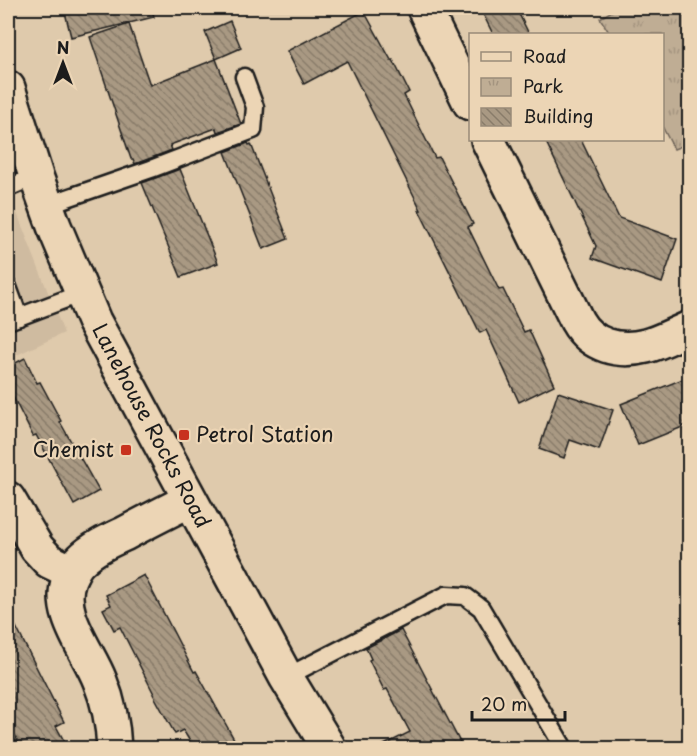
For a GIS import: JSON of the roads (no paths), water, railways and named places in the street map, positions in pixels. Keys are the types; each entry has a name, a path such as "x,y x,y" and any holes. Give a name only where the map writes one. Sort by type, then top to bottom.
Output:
{"street":[{"path":"424,8 469,99"},
{"name":"Lanehouse Rocks Road","path":"8,88 30,190 94,321 286,677 329,748"},
{"path":"488,141 577,321 587,336 612,347 634,348 647,346 690,328"},
{"path":"8,499 37,548 49,561 72,572"},
{"path":"114,748 114,734 105,693 68,611 65,598 67,584 78,562 96,548 190,500"}],"lane":[{"path":"30,190 151,169 253,130 255,107 244,76"},
{"path":"9,296 13,319 82,293"},
{"path":"286,677 446,595 465,596 481,608 564,748"}],"place":[{"name":"Petrol Station","path":"184,435"},
{"name":"Chemist","path":"126,450"}]}
